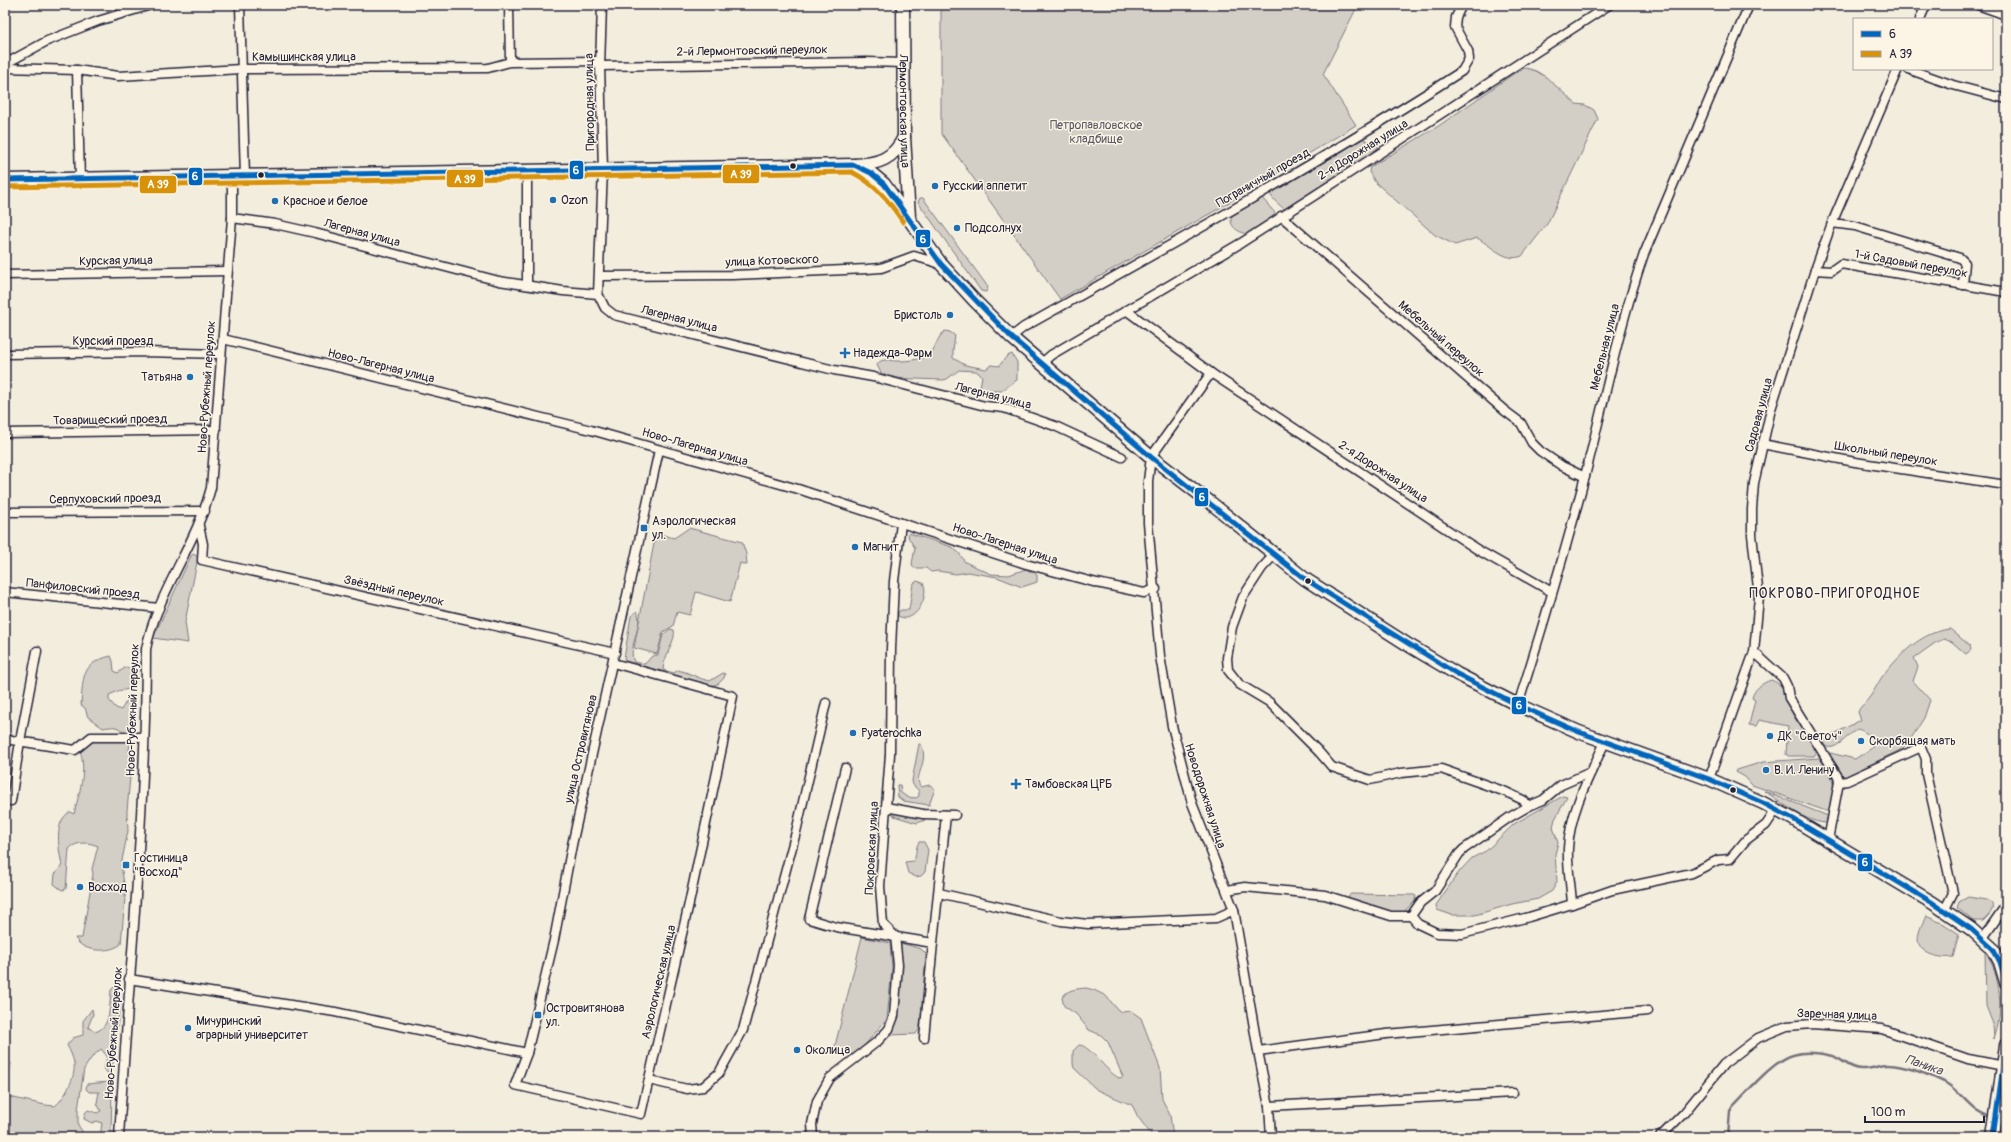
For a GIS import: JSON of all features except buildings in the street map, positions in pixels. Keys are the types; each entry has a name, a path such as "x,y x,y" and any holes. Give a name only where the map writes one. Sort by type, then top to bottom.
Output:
{"main road":[{"name":"Лермонтовская улица","path":"903,5 904,138 909,218"},
{"path":"5,180 80,180 527,170 854,165 870,164 886,159 900,147 904,138"},
{"path":"854,165 871,174 884,184 941,264 1011,337 1151,457 1211,503 1305,579 1362,617 1457,674 1518,705 1555,723 1709,779 1776,810 1944,910 1983,938 1993,949 2000,962 2006,982"},
{"path":"1994,1135 2006,1045"}],"street":[{"path":"5,64 47,41 98,21 151,5"},
{"path":"240,5 245,177"},
{"path":"509,5 510,62"},
{"name":"Пригородная улица","path":"598,294 600,276 603,169 600,66 602,5"},
{"name":"Пограничный проезд","path":"1011,337 1024,327 1269,189 1377,125 1462,71 1469,59 1468,51 1455,27 1456,17 1462,5"},
{"name":"2-я Дорожная улица","path":"1042,363 1051,355 1241,243 1281,216 1451,109 1610,5"},
{"name":"Мебельная улица","path":"1518,705 1585,477 1631,293 1640,267 1749,5"},
{"path":"1920,18 1926,5"},
{"path":"1978,5 2006,15"},
{"name":"Камышинская улица","path":"5,68 77,70 118,76 241,69 488,68 510,62 596,61 600,66"},
{"name":"2-й Лермонтовский переулок","path":"600,66 904,63"},
{"path":"77,70 80,180"},
{"name":"Садовая улица","path":"1709,779 1754,652 1759,597 1752,535 1752,509 1754,483 1771,409 1815,270 1832,223 1898,70"},
{"path":"1911,70 1953,85 2006,99"},
{"path":"527,170 527,285"},
{"name":"Ново-Рубежный переулок","path":"119,1137 129,979 139,858 146,649 150,630 159,608 205,511 210,488 216,430 232,218 232,177"},
{"name":"Мебельный переулок","path":"1281,216 1505,411 1522,423 1532,442 1540,451 1562,466 1585,477"},
{"name":"Лагерная улица","path":"232,218 275,224 315,233 499,281 563,291 598,294 605,308 614,315 834,370 873,377 985,406 1004,408 1055,426 1122,457"},
{"path":"1832,223 1855,226 1960,258 1965,263 1964,285"},
{"name":"улица Котовского","path":"600,276 733,275 881,268 914,256 941,264"},
{"name":"1-й Садовый переулок","path":"1815,270 1831,271 1841,264 2006,292"},
{"name":"Курская улица","path":"5,275 227,271"},
{"name":"2-я Дорожная улица","path":"1126,310 1211,373 1478,550 1552,592"},
{"name":"Ново-Лагерная улица","path":"223,339 591,430 798,489 1012,560 1061,574 1144,593 1156,589"},
{"name":"Курский проезд","path":"5,354 146,352 221,354"},
{"path":"1151,457 1211,373"},
{"name":"Товарищеский проезд","path":"5,433 216,430"},
{"name":"Школьный переулок","path":"1762,444 1855,462 2006,485"},
{"name":"улица Островитянова","path":"526,1053 554,940 572,844 613,664 659,450"},
{"name":"Новодорожная улица","path":"1151,457 1148,481 1148,523 1156,589 1160,656 1172,726 1179,758 1206,843 1227,890 1234,910 1269,1106 1271,1137"},
{"name":"Серпуховский проезд","path":"5,512 205,511"},
{"name":"Покровская улица","path":"895,936 883,924 880,886 890,754 894,588 901,522"},
{"name":"Звёздный переулок","path":"199,526 203,544 202,560 615,653"},
{"path":"1274,554 1262,568 1243,597 1232,626 1227,658 1228,670 1239,684 1269,702 1320,752 1332,768 1370,780 1401,773 1441,770 1506,792 1523,800 1529,806"},
{"name":"Панфиловский проезд","path":"5,592 159,608"},
{"path":"11,801 20,741 37,651"},
{"path":"1754,652 1783,678 1787,686 1789,698 1824,754 1839,782 1828,840"},
{"name":"Аэрологическая улица","path":"526,1053 515,1085 641,1114 690,899 733,696 613,664"},
{"path":"649,1080 687,1089 703,1087 719,1073 742,1030 796,832 826,703"},
{"path":"5,739 75,750 79,748 86,740 91,738 144,737"},
{"path":"1572,904 1568,860 1569,836 1575,810 1591,772 1606,742"},
{"path":"1839,782 1847,781 1921,747 1926,759 1926,774 1953,893 1944,910"},
{"path":"845,768 809,919 836,927 933,943"},
{"path":"1411,916 1420,903 1435,891 1459,854 1510,817 1543,800 1562,785 1591,772"},
{"path":"886,807 923,814 955,816"},
{"path":"1227,890 1245,887 1325,895 1391,916 1411,916 1418,924 1437,933 1462,934 1530,917 1612,890 1692,873 1718,860 1730,859 1746,840 1766,825 1776,810"},
{"path":"924,1038 946,815"},
{"path":"939,893 1061,921 1088,924 1216,918 1234,910"},
{"path":"1983,938 2006,905"},
{"path":"813,1137 812,1124 817,1101 830,1078 878,1041 892,1023 898,965 895,936"},
{"path":"129,979 336,1012 526,1053"},
{"path":"1258,1051 1386,1034 1648,1011"},
{"name":"Заречная улица","path":"1660,1137 1679,1118 1724,1064 1758,1038 1787,1026 1812,1024 1882,1029 1968,1059 2004,1066"},
{"path":"1269,1106 1513,1093"}],"green space":[{"name":"Петропавловское кладбище","path":"941,5 1358,5 1323,74 1356,125 1218,209 1060,299 941,133"},
{"path":"1526,68 1536,71 1546,77 1576,104 1585,105 1594,110 1598,119 1547,224 1522,256 1516,258 1504,255 1477,238 1455,245 1435,235 1375,182 1369,172 1370,167 1437,127 1519,70"},
{"path":"1362,138 1380,148 1284,209 1270,194 1271,192"},
{"path":"920,198 923,198 988,287 986,292 981,291 918,202"},
{"path":"1262,198 1275,213 1274,216 1247,234 1240,232 1231,223 1232,216"},
{"path":"945,331 950,332 955,336 953,358 965,365 986,369 991,365 999,366 1007,356 1012,354 1017,362 1017,380 1001,391 987,391 980,387 982,376 976,371 959,370 947,379 943,380 890,378 881,373 877,365 879,362 884,360 908,361 927,356 933,350 941,334"},
{"path":"689,528 742,542 746,554 747,565 740,563 730,602 696,592 690,615 677,612 673,626 663,632 657,654 634,648 656,533 674,538"},
{"path":"909,533 952,547 959,553 965,562 991,574 1009,575 1026,569 1037,575 1037,582 1022,587 997,577 968,572 956,574 938,571 931,572 926,568 914,568 912,564 915,548 908,537"},
{"path":"193,554 198,557 185,622 188,643 153,638 191,556"},
{"path":"917,581 923,583 925,588 925,594 920,607 916,613 910,617 905,618 898,616 898,612 901,610 909,610 913,584"},
{"path":"637,611 639,617 632,650 634,662 645,664 652,656 658,655 663,635 670,629 674,630 674,638 665,660 663,670 674,673 678,670 710,681 723,673 725,674 724,678 718,684 710,686 626,661 624,659 631,616"},
{"path":"1950,629 1970,646 1971,650 1966,654 1952,642 1944,639 1935,643 1914,658 1918,667 1913,681 1930,700 1924,718 1910,740 1902,749 1845,777 1843,776 1836,764 1829,757 1830,753 1855,759 1872,748 1870,736 1858,729 1840,743 1831,747 1826,747 1822,743 1824,739 1861,720 1858,712 1860,708 1871,696 1880,680 1889,669 1911,646 1929,635"},
{"path":"111,656 114,671 118,673 126,667 134,670 135,675 129,689 118,691 109,695 109,700 116,708 121,710 129,697 133,698 130,708 132,713 131,732 115,727 103,728 88,717 85,708 81,705 83,679 89,667 101,659"},
{"path":"1771,680 1778,683 1786,692 1796,720 1818,750 1814,756 1788,756 1786,754 1788,726 1759,720 1756,726 1749,725 1755,700 1752,698 1753,695 1759,687"},
{"path":"93,740 130,741 129,752 132,754 127,811 128,831 121,865 124,884 126,886 121,944 111,949 104,950 84,947 75,938 82,938 93,874 92,869 98,846 79,843 72,846 69,849 66,889 62,890 54,884 55,874 62,865 58,837 59,829 65,816 70,812 74,814 82,782 83,767 80,751"},
{"path":"919,744 921,744 924,757 918,779 919,783 921,787 930,785 935,789 929,805 903,801 898,797 897,785 900,785 901,793 907,797 916,798 919,796 919,791 913,785 912,781"},
{"path":"1819,758 1829,772 1833,784 1833,796 1829,812 1752,785 1745,777 1736,772 1737,770 1763,762"},
{"path":"1764,791 1828,816 1825,823 1817,822 1801,815"},
{"path":"1563,796 1567,797 1555,819 1553,827 1558,843 1555,854 1557,882 1552,891 1538,899 1512,904 1475,915 1452,915 1437,910 1436,905 1459,872 1472,858 1486,851 1514,824"},
{"path":"893,813 920,815 925,820 917,823 894,816"},
{"path":"919,842 924,842 928,850 925,872 921,876 916,877 908,873 905,862 914,861"},
{"path":"1351,894 1416,896 1415,900 1403,913 1391,912 1350,898 1348,896"},
{"path":"1968,897 1986,900 1992,903 1992,911 1983,921 1974,921 1957,908 1959,902"},
{"path":"1926,916 1944,924 1959,934 1953,957 1934,956 1923,950 1918,940 1921,926"},
{"path":"862,937 890,943 892,968 887,1019 858,1053 853,1055 834,1050"},
{"path":"901,943 921,949 926,954 920,1028 916,1034 889,1035 896,1022 898,1013"},
{"path":"1985,951 1995,972 1998,983 2000,1006 1994,1039 1993,1024 1986,1006"},
{"path":"114,987 118,989 120,1004 112,1070 108,1073 104,1070 107,1056 101,1049 92,1057 84,1069 78,1110 78,1125 86,1137 5,1137 5,1096 55,1106 66,1093 72,1081 74,1061 67,1045 73,1038 83,1035 83,1021 92,1009 93,1014 88,1027 95,1032 104,1025 109,1014 111,990"},
{"path":"1086,988 1106,996 1118,1010 1122,1012 1131,1011 1141,1018 1160,1068 1162,1099 1170,1115 1173,1137 1153,1137 1138,1117 1132,1105 1097,1090 1074,1068 1073,1051 1079,1045 1088,1049 1114,1075 1119,1078 1123,1077 1108,1042 1101,1035 1089,1030 1076,1014 1064,1006 1062,998 1064,995 1072,990"},
{"path":"5,1061 11,1063 5,1096"},
{"path":"109,1082 112,1088 111,1137 100,1137 102,1123 97,1121 92,1123 84,1119 85,1113 88,1110 97,1113 101,1111 97,1103 99,1092 89,1092 86,1089 87,1084"}],"waterway":[{"name":"Паника","path":"1728,1137 1730,1111 1733,1106 1761,1077 1778,1063 1793,1055 1802,1053 1818,1053 1832,1056 1857,1069 1869,1069 1882,1065 1889,1065 1917,1071 1951,1086 1972,1107 1985,1115 1993,1117"},
{"name":"Паника","path":"1999,1119 2006,1120"}],"transit line":[{"name":"6","path":"5,180 854,165 871,173 884,184 941,264 1011,337 1151,457 1305,579 1457,674 1518,705 1579,732 1709,779 1763,803 1793,819 1933,903 1971,929 1993,949 2000,962 2006,982"},
{"path":"5,187 852,172 875,188 903,222"},
{"name":"6","path":"1993,1137 2006,1045"}],"place":[{"name":"Русский аппетит","path":"935,186"},
{"name":"Ozon","path":"553,200"},
{"name":"Красное и белое","path":"275,201"},
{"name":"Подсолнух","path":"957,228"},
{"name":"Бристоль","path":"950,315"},
{"name":"Надежда-Фарм","path":"845,353"},
{"name":"Татьяна","path":"190,377"},
{"name":"Аэрологическая ул.","path":"644,528"},
{"name":"Магнит","path":"855,547"},
{"name":"Pyaterochka","path":"853,733"},
{"name":"ДК \"Светоч\"","path":"1770,736"},
{"name":"Скорбящая мать","path":"1861,741"},
{"name":"В. И. Ленину","path":"1766,770"},
{"name":"Тамбовская ЦРБ","path":"1016,784"},
{"name":"Гостиница \"Восход\"","path":"126,865"},
{"name":"Восход","path":"80,887"},
{"name":"Островитянова ул.","path":"538,1015"},
{"name":"Мичуринский аграрный университет","path":"188,1028"},
{"name":"Околица","path":"797,1050"}],"district":[{"name":"ПОКРОВО-ПРИГОРОДНОЕ","path":"1835,593"}]}
